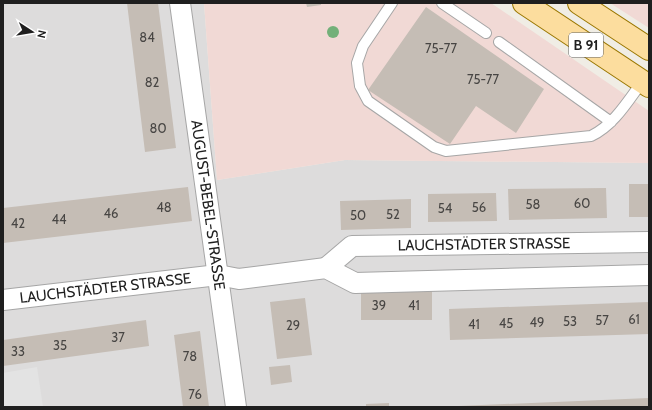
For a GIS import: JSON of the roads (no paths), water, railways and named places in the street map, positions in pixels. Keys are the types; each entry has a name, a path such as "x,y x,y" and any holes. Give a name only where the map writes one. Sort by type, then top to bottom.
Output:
{"main road":[{"name":"B 91","path":"524,3 646,84"},
{"name":"B 91","path":"579,3 649,49"}],"street":[{"name":"AUGUST-BEBEL-STRASSE","path":"180,3 236,407"},
{"name":"LAUCHSTÄDTER STRASSE","path":"3,300 218,275 239,279 326,268 352,246 649,242"},
{"path":"326,268 355,283 649,275"}],"lane":[{"path":"392,3 363,46 357,63 360,86 368,101 434,147 446,151 591,136 600,132 611,122 646,84"},
{"path":"442,3 486,33"},
{"path":"499,42 611,122"}]}
